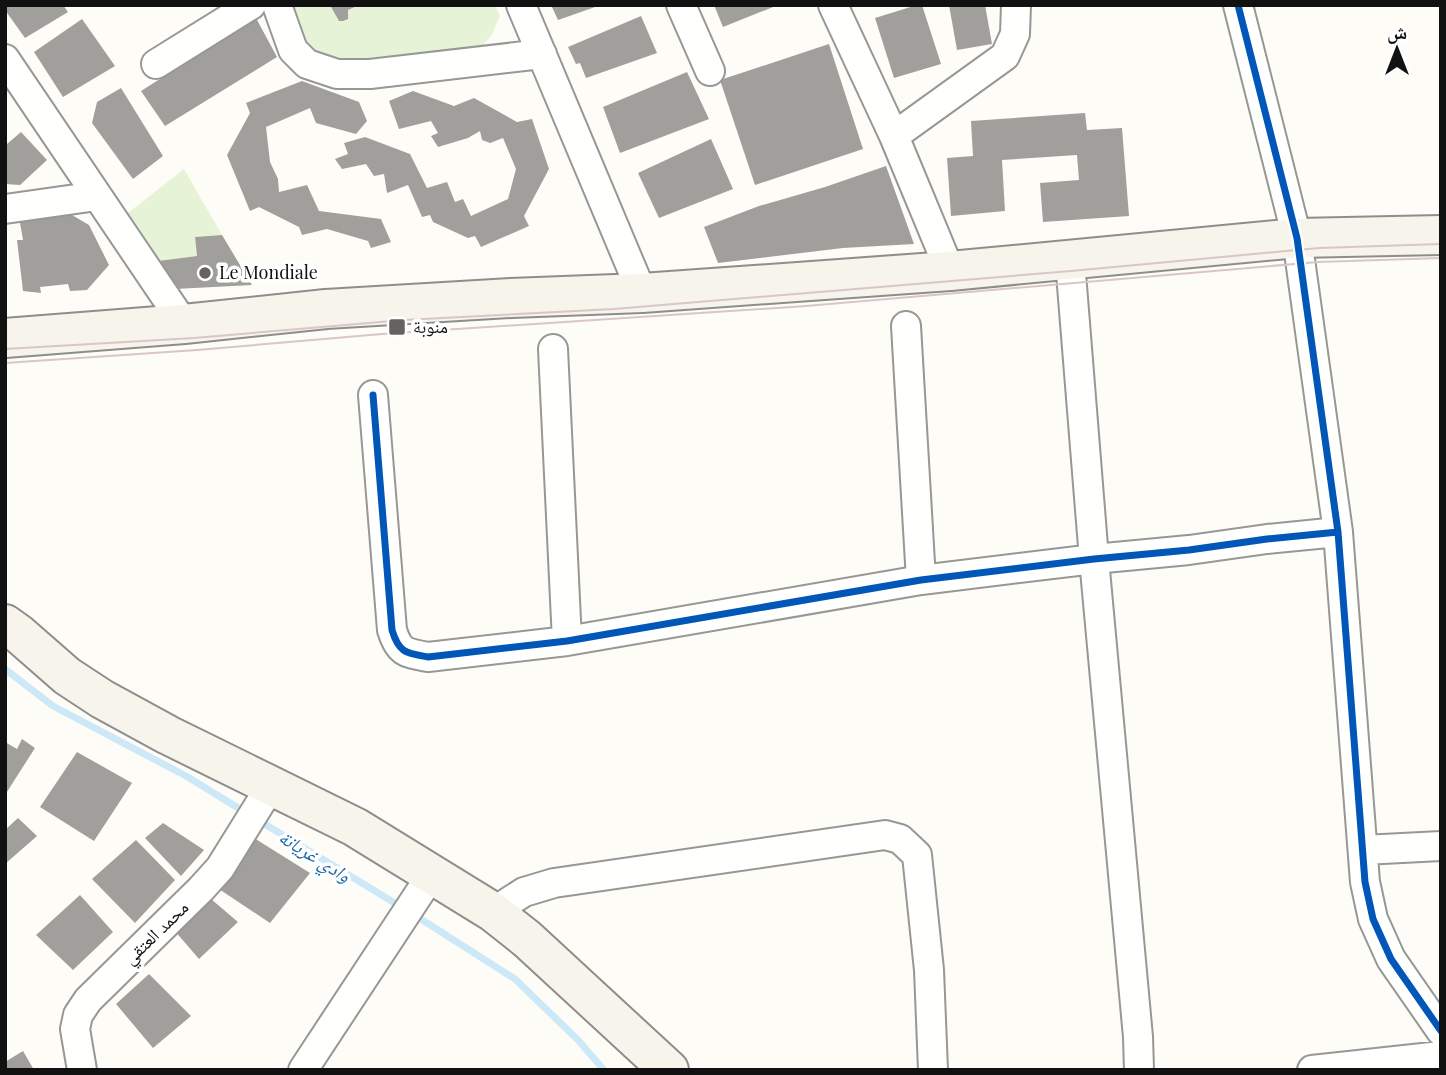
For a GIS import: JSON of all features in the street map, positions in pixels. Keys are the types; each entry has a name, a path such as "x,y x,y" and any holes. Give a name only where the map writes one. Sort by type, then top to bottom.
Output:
{"main road":[{"path":"5,338 184,324 326,309 642,293 950,271 1297,238 1441,235"},
{"path":"6,626 67,676 102,699 267,794 355,827 422,889 493,912 536,947 669,1070"}],"street":[{"path":"156,64 251,5"},
{"path":"278,5 293,50 307,64 337,74 370,74 542,54"},
{"path":"521,5 642,293"},
{"path":"681,5 710,71"},
{"path":"833,5 894,136 950,271"},
{"path":"894,136 1005,56 1015,34 1016,5"},
{"path":"1238,5 1297,238 1338,532 1365,881 1373,919 1391,959 1441,1031"},
{"path":"5,60 184,324"},
{"path":"5,209 97,196"},
{"path":"1070,261 1139,1070"},
{"path":"905,326 921,580"},
{"path":"553,349 566,641"},
{"path":"373,395 392,630 396,645 405,653 428,657 566,641 921,580 1338,532"},
{"name":"محمد العتقي","path":"82,1070 75,1029 78,1014 88,1000 220,868 267,794"},
{"path":"493,912 524,892 554,883 885,835 900,839 917,855 929,971 933,1070"},
{"path":"1363,850 1441,846"},
{"path":"303,1070 422,889"},
{"path":"1312,1070 1441,1056"}],"green space":[{"path":"287,5 495,5 500,16 491,36 480,48 338,66 320,59 299,42"},
{"path":"184,169 222,235 195,237 197,256 158,261 128,213"}],"building":[{"path":"5,5 63,5 68,12 25,38 5,10"},
{"path":"330,5 359,5 348,10 348,19 339,21"},
{"path":"551,5 598,5 598,6 558,20"},
{"path":"714,5 778,5 723,27"},
{"path":"922,5 941,64 894,78 875,18"},
{"path":"949,5 985,5 992,44 957,50"},
{"path":"641,16 657,53 586,78 580,63 576,64 568,47"},
{"path":"256,18 277,57 165,126 141,91"},
{"path":"82,19 115,66 63,97 34,52"},
{"path":"829,44 863,149 755,185 720,80"},
{"path":"687,72 709,119 620,153 603,107"},
{"path":"302,81 359,102 367,121 356,134 316,123 310,108 266,127 270,162 278,179 279,192 307,185 319,211 381,219 391,242 371,248 368,241 327,229 302,235 299,227 259,207 250,211 227,155 250,113 246,103"},
{"path":"121,88 163,156 133,179 92,123 97,102"},
{"path":"413,91 454,106 474,98 517,122 532,119 549,169 524,216 529,226 481,247 475,236 468,238 433,222 430,215 422,217 408,185 387,193 384,174 374,176 366,164 342,169 335,159 348,154 344,143 365,137 410,154 427,188 447,182 455,202 463,199 471,216 508,199 516,169 503,138 490,143 482,140 480,131 468,138 438,147 431,136 438,133 431,121 399,129 389,101"},
{"path":"1085,113 1087,130 1122,128 1129,216 1043,222 1040,183 1079,180 1077,155 1002,160 1005,211 951,216 947,158 973,156 971,121"},
{"path":"21,132 47,160 20,185 5,184 5,143"},
{"path":"711,139 733,189 659,218 638,173"},
{"path":"886,166 914,244 843,248 718,263 704,227 759,206"},
{"path":"60,208 89,225 109,265 87,290 70,291 68,284 40,287 41,293 23,291 17,240 23,240 19,217"},
{"name":"Le Mondiale","path":"222,235 252,285 175,289 158,261 197,256 195,237"},
{"path":"22,739 35,748 5,795 5,742 17,749"},
{"path":"77,752 132,783 94,841 40,807"},
{"path":"18,818 37,836 5,864 5,830"},
{"path":"163,823 204,850 181,876 145,838"},
{"path":"254,838 310,873 270,923 216,887"},
{"path":"136,840 175,880 135,923 92,879"},
{"path":"80,895 113,932 73,970 36,935"},
{"path":"211,899 238,922 199,959 174,930"},
{"path":"149,974 191,1016 153,1048 116,1004"},
{"path":"23,1051 34,1070 5,1070 5,1062"}],"waterway":[{"name":"وادي غريانة","path":"5,669 53,706 186,776 248,814"},
{"name":"وادي غريانة","path":"258,820 403,908"},
{"name":"وادي غريانة","path":"413,914 515,979 578,1040 604,1070"}],"tram line":[{"path":"5,349 194,338 404,320 614,309 1319,248 1441,244"},
{"path":"5,363 382,334 806,306 1318,262 1441,258"}],"cycle path":[{"path":"1238,5 1297,238 1338,532 1365,882 1373,919 1391,959 1441,1031"},
{"path":"373,395 392,630 397,643 404,651 428,657 567,641 921,580 1338,532"}],"place":[{"name":"Le Mondiale","path":"205,273"},
{"name":"منوبة","path":"397,327"}]}
